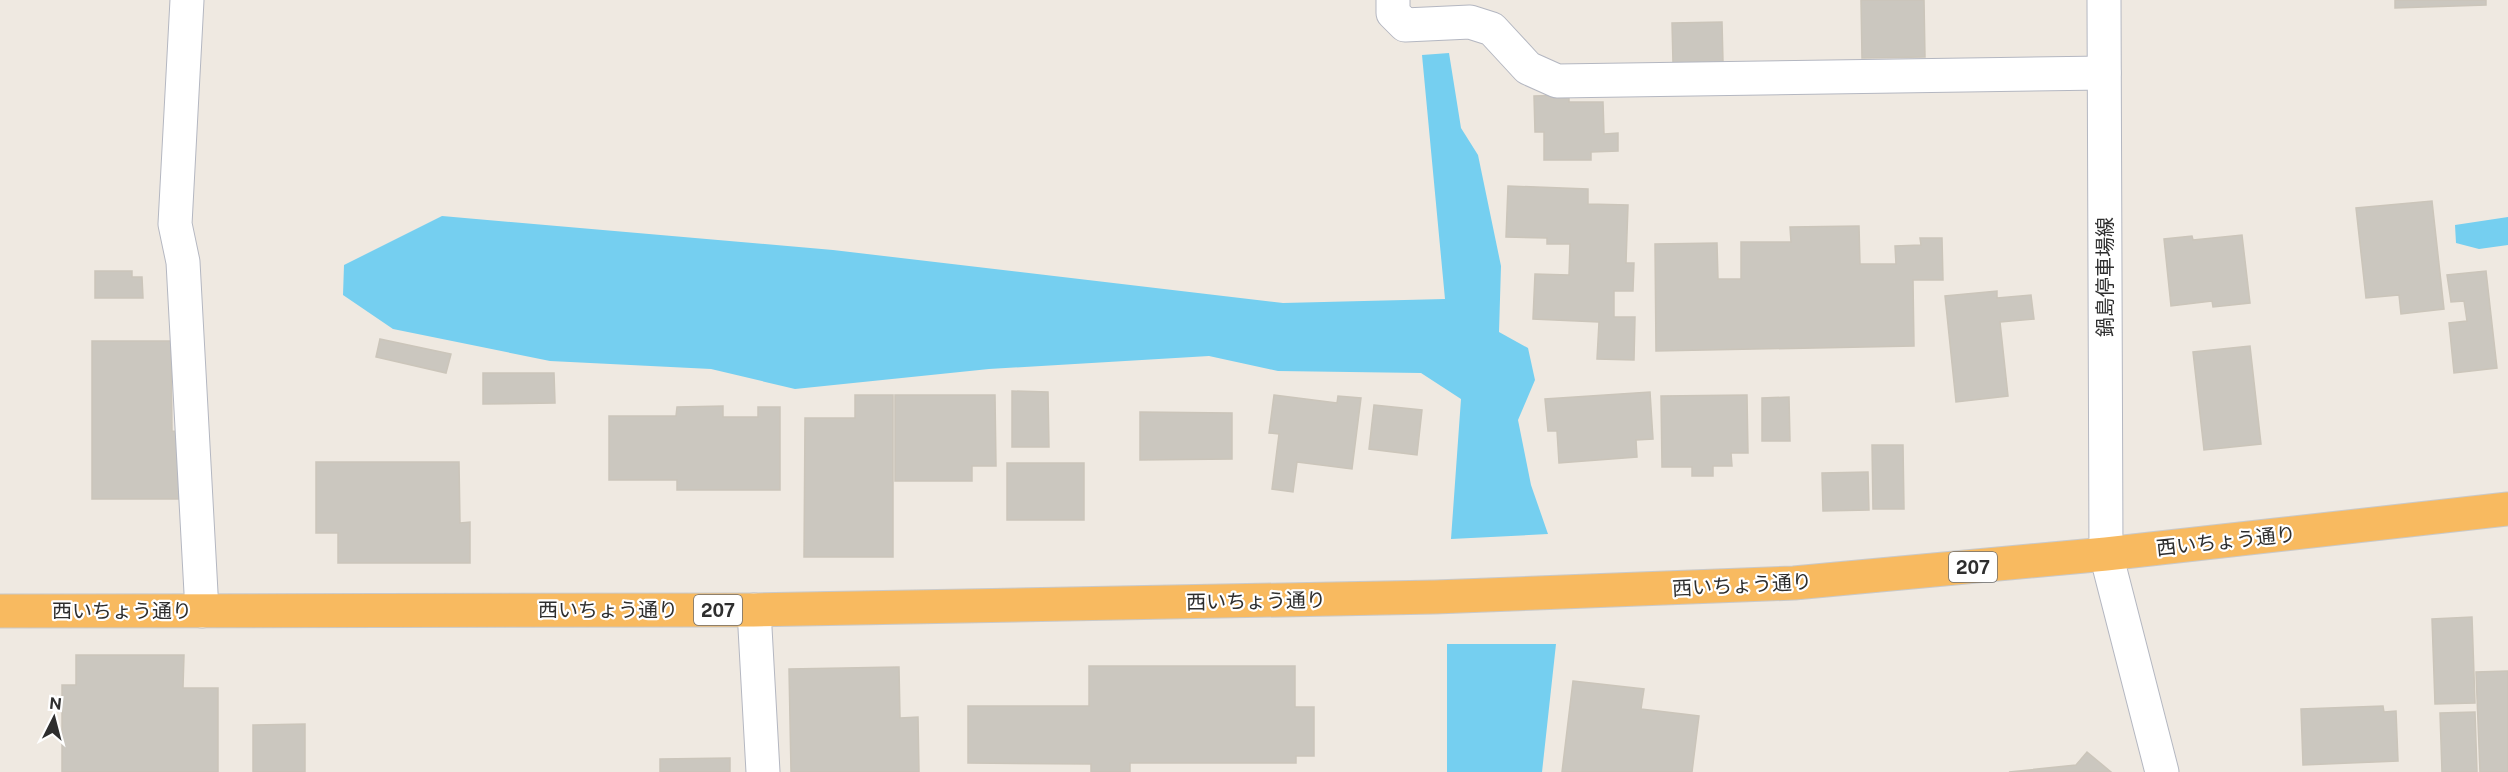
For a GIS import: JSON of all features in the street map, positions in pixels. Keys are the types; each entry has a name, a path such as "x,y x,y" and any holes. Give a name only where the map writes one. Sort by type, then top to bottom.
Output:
{"highway":[{"name":"西いちょう通り","path":"0,611 754,610 1435,597 1794,583 2106,554 2508,509"}],"street":[{"path":"187,0 175,224 183,262 201,611"},
{"path":"1392,0 1393,13 1406,25 1470,22 1492,29 1528,68 1557,81 2104,73"},
{"name":"鍋島停車場線","path":"2104,0 2106,554 2162,772"},
{"path":"754,610 763,772"}],"water":[{"path":"1449,53 1461,128 1478,155 1501,266 1499,332 1528,348 1535,380 1518,420 1531,485 1548,534 1451,539 1461,399 1421,373 1278,371 1209,356 989,369 795,389 711,369 550,361 393,329 343,295 344,265 442,216 833,250 1283,303 1445,299 1422,55"},
{"path":"2508,217 2508,245 2479,249 2456,243 2455,225"},
{"path":"1447,644 1556,644 1542,772 1447,772"}],"building":[{"path":"1861,0 1924,0 1925,57 1862,58"},
{"path":"2395,0 2486,0 2486,5 2395,8"},
{"path":"1722,22 1723,62 1673,63 1672,23"},
{"path":"1569,95 1569,102 1603,102 1604,134 1618,133 1618,151 1591,152 1591,160 1544,160 1544,132 1535,132 1534,96"},
{"path":"1508,186 1588,189 1588,204 1628,205 1626,263 1634,263 1633,291 1614,291 1614,317 1635,317 1634,360 1597,359 1599,322 1533,319 1535,274 1569,275 1570,244 1547,244 1547,238 1506,237"},
{"path":"2432,201 2444,309 2401,314 2399,295 2366,298 2356,208"},
{"path":"1859,226 1860,264 1896,264 1895,246 1921,245 1920,238 1942,238 1943,280 1913,280 1914,346 1656,351 1655,244 1717,243 1718,279 1741,279 1741,242 1791,242 1790,227"},
{"path":"2242,235 2250,303 2213,307 2212,301 2171,306 2164,239 2192,236 2193,240"},
{"path":"95,271 132,271 132,277 142,277 143,298 95,298"},
{"path":"2486,271 2497,368 2454,373 2449,323 2467,321 2464,301 2451,302 2447,275"},
{"path":"1997,291 1997,298 2031,295 2034,319 2000,322 2008,396 1956,402 1945,296"},
{"path":"380,339 451,354 446,373 376,357"},
{"path":"92,341 171,341 172,431 180,432 180,499 92,499"},
{"path":"2250,346 2261,444 2204,450 2193,352"},
{"path":"483,373 554,373 555,403 483,404"},
{"path":"1012,391 1048,392 1049,447 1012,447"},
{"path":"1650,392 1653,439 1636,440 1637,457 1559,463 1557,431 1548,431 1545,399"},
{"path":"855,395 893,395 893,557 804,557 805,418 855,418"},
{"path":"895,395 995,395 996,466 972,466 972,481 895,481"},
{"path":"1274,395 1337,403 1338,396 1361,398 1352,469 1297,462 1293,492 1272,489 1279,434 1269,433"},
{"path":"1747,395 1748,453 1731,453 1732,466 1713,466 1713,476 1692,476 1692,467 1662,467 1661,396"},
{"path":"1789,397 1790,441 1762,441 1762,398"},
{"path":"1374,405 1422,410 1417,455 1369,449"},
{"path":"723,406 723,417 758,417 758,407 780,407 780,490 677,490 677,480 609,480 609,416 676,416 677,407"},
{"path":"1140,412 1232,413 1232,459 1140,460"},
{"path":"1872,445 1903,445 1904,509 1873,509"},
{"path":"316,462 459,462 460,523 470,522 470,563 338,563 338,533 316,533"},
{"path":"1007,463 1084,463 1084,520 1007,520"},
{"path":"1868,472 1869,510 1823,511 1822,473"},
{"path":"2472,617 2475,703 2435,704 2432,619"},
{"path":"76,655 184,655 183,688 218,688 218,772 62,772 62,685 76,685"},
{"path":"1089,666 1295,666 1295,707 1314,707 1314,756 1296,756 1296,763 1130,763 1130,772 1091,772 1091,764 968,763 968,706 1089,706"},
{"path":"899,667 900,718 918,717 919,772 791,772 789,669"},
{"path":"2508,671 2508,772 2480,772 2476,672"},
{"path":"1573,681 1644,689 1641,709 1699,716 1692,772 1562,772"},
{"path":"2383,706 2384,712 2396,711 2398,761 2303,765 2301,709"},
{"path":"2475,712 2477,772 2442,772 2440,713"},
{"path":"305,724 305,772 253,772 253,725"},
{"path":"2087,752 2111,772 2009,772 2076,765"},
{"path":"730,758 730,772 660,772 660,759"}]}
